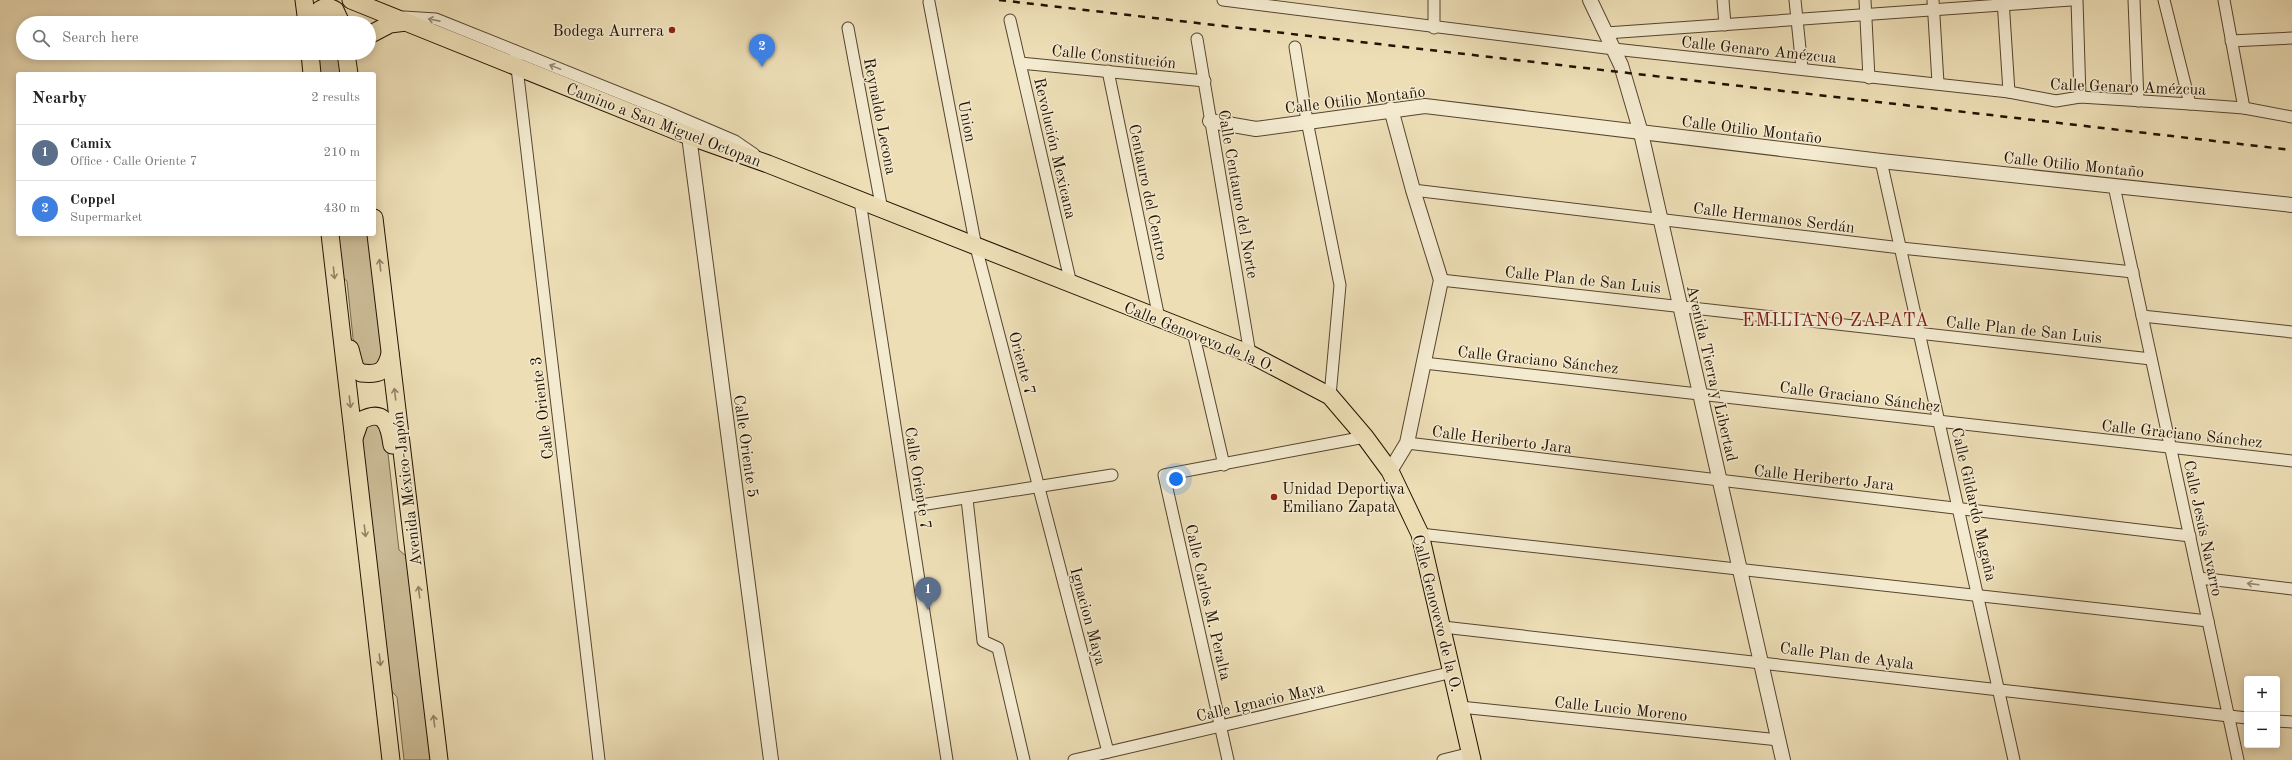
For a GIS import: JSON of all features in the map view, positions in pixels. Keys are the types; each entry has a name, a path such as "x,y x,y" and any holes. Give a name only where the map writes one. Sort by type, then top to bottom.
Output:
{"main road":[{"path":"297,0 305,16"},
{"path":"304,0 307,16"},
{"path":"348,0 350,16"},
{"name":"Camino a San Miguel Octopan","path":"351,0 399,19 516,59 689,136 768,164 976,247"},
{"path":"313,16 321,8 329,7 335,10 338,16"},
{"path":"376,31 399,19"},
{"path":"311,60 312,72"},
{"path":"347,60 350,72"},
{"path":"355,60 357,72"},
{"name":"Avenida México-Japón","path":"376,235 439,760"},
{"path":"330,236 391,760"},
{"name":"Calle Genovevo de la O.","path":"976,247 1250,354 1330,396 1365,436 1390,471 1420,534 1443,627 1471,757"},
{"path":"337,301 355,368 361,373 380,372 384,369 390,354"},
{"path":"354,438 360,421 368,416 384,419 389,426 405,532 414,556"},
{"path":"383,692 391,715 398,760"}],"street":[{"name":"Calle Genaro Amézcua","path":"1223,0 1434,28 1614,49 1802,68 1869,78 1938,83 2009,92 2056,101 2080,97 2244,108 2292,116"},
{"path":"1434,0 1434,28"},
{"name":"Avenida Tierra y Libertad","path":"1590,0 1621,65 1641,133 1783,760"},
{"path":"1724,0 1725,25"},
{"path":"1795,0 1802,68"},
{"path":"1865,0 1869,78"},
{"path":"1606,33 1866,15 1934,5 2070,0"},
{"path":"2077,0 2080,97"},
{"path":"2134,0 2138,101"},
{"path":"2164,0 2190,104"},
{"path":"2224,0 2244,108"},
{"name":"Union","path":"929,2 976,247"},
{"path":"2003,3 2009,92"},
{"path":"1934,5 1938,83"},
{"name":"Revolución Mexicana","path":"1010,20 1071,284"},
{"name":"Reynaldo Lecona","path":"848,28 882,210"},
{"path":"2231,41 2292,38"},
{"name":"Calle Centauro del Norte","path":"1197,39 1250,354"},
{"path":"1295,47 1307,120 1340,285 1330,396"},
{"path":"516,59 735,141 768,164"},
{"name":"Calle Oriente 3","path":"516,59 599,760"},
{"name":"Calle Constitución","path":"1020,63 1205,81"},
{"name":"Centauro del Centro","path":"1108,71 1159,318"},
{"name":"Calle Otilio Montaño","path":"1210,121 1256,129 1307,120 1425,106 1882,161 2292,205"},
{"path":"1390,471 1407,444 1441,280 1413,190 1391,109"},
{"name":"Calle Oriente 5","path":"689,136 771,760"},
{"name":"Calle Gildardo Magaña","path":"1882,161 2000,690 2014,760"},
{"name":"Calle Jesús Navarro","path":"2114,186 2238,760"},
{"name":"Calle Hermanos Serdán","path":"1413,190 1901,248 2133,272"},
{"name":"Calle Oriente 7","path":"860,201 947,760"},
{"name":"Oriente 7","path":"976,247 1039,487"},
{"name":"Calle Plan de San Luis","path":"1441,280 2152,359"},
{"path":"2142,316 2292,332"},
{"path":"1193,332 1224,465 1365,436"},
{"name":"Calle Graciano Sánchez","path":"1424,363 2292,461"},
{"name":"Calle Heriberto Jara","path":"1407,444 2190,536"},
{"name":"Calle Carlos M. Peralta","path":"1224,465 1164,475 1228,760"},
{"path":"908,507 967,499 1112,475"},
{"name":"Ignacion Maya","path":"1039,487 1108,752"},
{"path":"967,499 982,641 998,648 1024,760"},
{"path":"1420,534 1740,568 1979,598 2208,621"},
{"path":"2199,578 2292,589"},
{"name":"Calle Plan de Ayala","path":"1443,627 1761,661 2244,718"},
{"name":"Calle Ignacio Maya","path":"1074,760 1453,672"},
{"name":"Calle Lucio Moreno","path":"1460,707 1779,740"},
{"path":"2280,721 2292,722"},
{"path":"1443,760 1471,757"}],"shaded area":[{"path":"315,60 341,60 342,72 317,72"},
{"path":"337,236 368,236 383,355 381,362 367,369 355,357 347,281 343,278"},
{"path":"368,424 381,425 386,436 399,550 406,556 431,760 404,760 397,697 389,688 359,431"}],"railway":[{"path":"999,0 2292,150"}],"place":[{"name":"Bodega Aurrera","path":"672,30"},
{"name":"Coppel","path":"762,67"},
{"name":"Unidad Deportiva Emiliano Zapata","path":"1274,497"},
{"name":"Camix","path":"928,610"}],"district":[{"name":"EMILIANO ZAPATA","path":"1836,320"}]}
